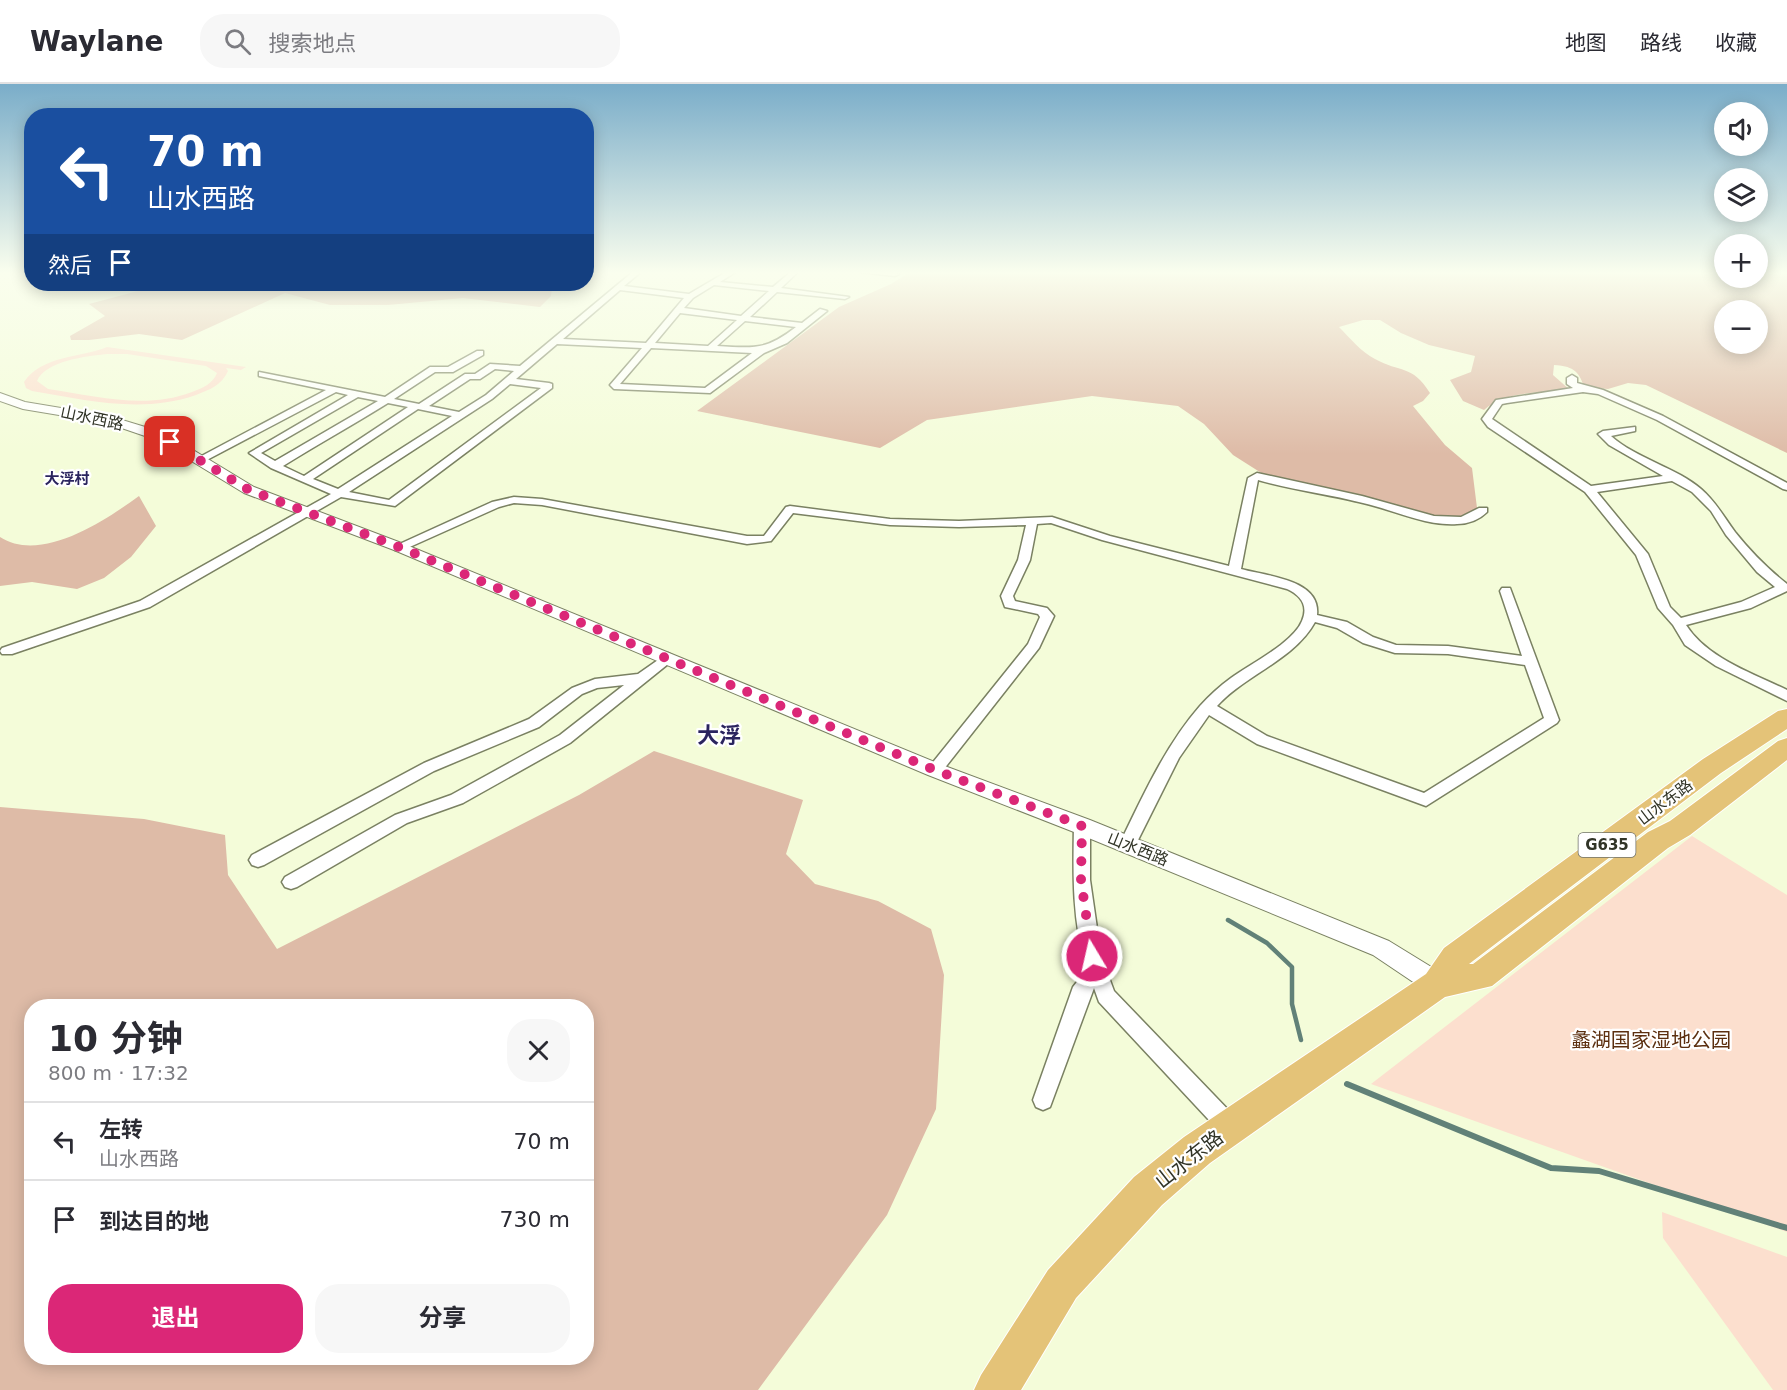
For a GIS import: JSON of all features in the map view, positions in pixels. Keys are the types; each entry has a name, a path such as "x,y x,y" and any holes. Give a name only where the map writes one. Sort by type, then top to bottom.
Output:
{"highway":[{"name":"山水东路","path":"996,1390 1062,1284 1148,1191 1197,1150 1437,984 1455,957 1712,766 1787,717"},
{"name":"山水东路","path":"1437,984 1481,975 1649,847 1680,828 1787,747"}],"street":[{"path":"7,651 146,604 308,513 489,397 566,332"},
{"path":"660,332 615,386 705,392 761,351 784,341 796,332"},
{"path":"711,347 728,332"},
{"path":"555,341 761,351"},
{"path":"275,466 331,431 350,424 433,369 450,370 480,353"},
{"path":"305,480 468,376 477,377 493,366 522,369"},
{"path":"262,374 460,415"},
{"path":"1572,378 1572,384 1600,392 1660,418 1787,487"},
{"path":"356,394 254,453 275,466 339,493 391,504 549,386 508,381"},
{"path":"1583,389 1499,402 1486,419 1491,425 1589,490 1642,554 1664,608 1678,622 1690,642 1713,658 1787,696"},
{"path":"199,460 333,390"},
{"name":"山水西路","path":"0,397 23,405 134,427 170,442 249,490 399,547 935,770 1082,826 1381,948 1437,984"},
{"path":"1631,429 1603,434 1613,443 1696,490 1715,509 1730,533 1761,569 1785,587 1746,605 1678,622"},
{"path":"1234,572 1253,478 1257,476 1296,488 1362,499 1439,519 1467,520 1483,510"},
{"path":"1589,490 1673,478"},
{"path":"399,547 496,504 514,500 542,502 747,540 767,539 790,509 890,522 958,524 1052,520 1106,538 1291,586 1304,592 1312,607 1309,624 1293,640 1232,684 1201,713 1159,782 1127,845"},
{"path":"935,770 1034,645 1047,615 1042,611 1010,604 1007,596 1017,580 1029,542 1032,521"},
{"path":"1207,707 1262,740 1426,800 1539,731 1552,720 1506,591"},
{"path":"1310,617 1342,625 1368,640 1395,649 1448,650 1532,662"},
{"path":"291,882 401,819 457,800 566,739 668,657"},
{"path":"258,860 429,767 534,723 577,692 595,684 641,678"},
{"path":"1082,826 1081,880 1092,956 1106,996 1231,1127"},
{"path":"1043,1100 1083,987 1097,972"}],"green space":[{"path":"107,347 246,367 241,370 226,368 228,371 222,380 201,393 155,404 114,404 32,391 26,388 24,382 41,367 62,358","holes":["127,354 206,366 217,373 210,383 192,392 174,397 138,401 48,389 37,381 41,374 57,364 78,358"]},
{"name":"蠡湖国家湿地公园","path":"1692,836 1787,895 1787,1232 1371,1084"},
{"path":"1662,1212 1787,1257 1787,1390 1773,1390 1663,1238"}],"shaded area":[{"path":"77,332 200,332 182,340 139,334 89,340 71,340 70,336"},
{"path":"805,332 1344,332 1370,356 1417,377 1430,393 1423,401 1413,406 1445,445 1472,468 1478,516 1431,519 1274,481 1233,455 1204,424 1178,406 1092,396 927,420 880,448 697,411"},
{"path":"1399,332 1714,332 1714,354 1768,354 1768,332 1787,332 1787,453 1646,385 1628,383 1608,389 1584,387 1574,370 1554,365 1553,375 1570,390 1513,396 1502,399 1484,410 1463,401 1450,380 1471,372 1475,356 1429,345"},
{"path":"139,496 156,526 131,557 104,578 77,589 32,582 0,586 0,537 16,544 34,545 53,542 91,527"},
{"path":"654,751 803,800 786,854 815,884 878,901 931,929 944,975 936,1109 887,1215 758,1390 0,1390 0,807 144,819 225,835 228,875 277,949 579,795"}],"waterway":[{"path":"1228,920 1267,943 1292,967 1292,1004 1301,1040"},
{"path":"1347,1084 1551,1168 1599,1171 1787,1228"}],"district":[{"name":"大浮村","path":"67,479"},
{"name":"大浮","path":"719,735"}],"route":[{"path":"170,442 249,490 399,547 935,770 1082,826 1081,880 1092,956"}]}
